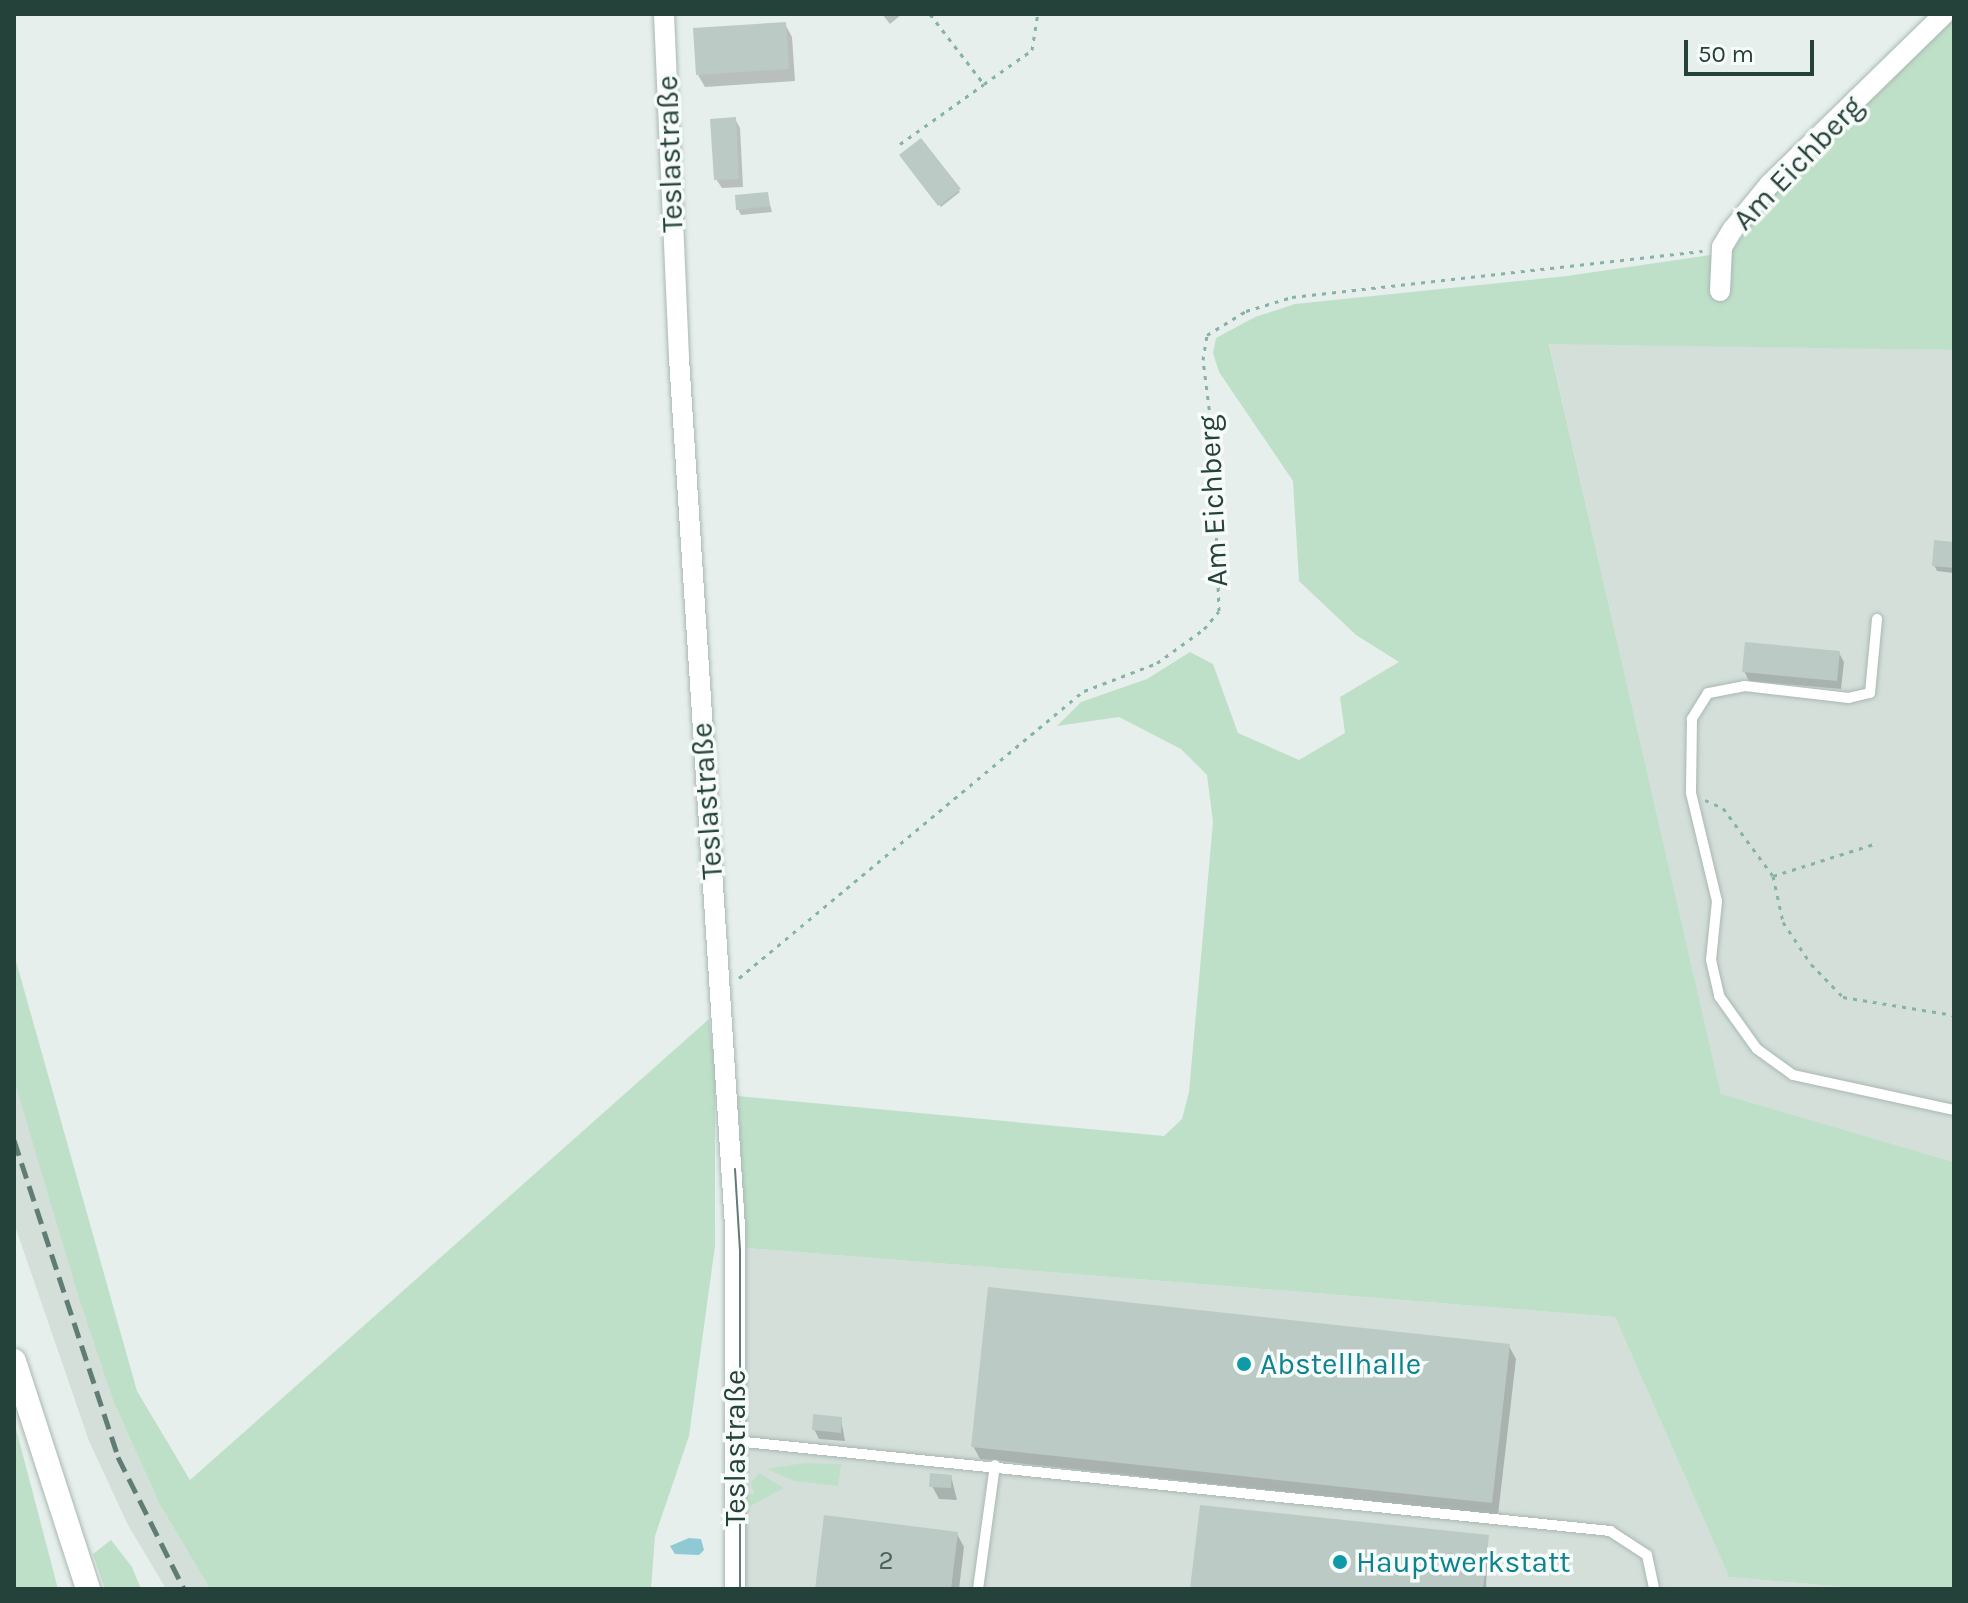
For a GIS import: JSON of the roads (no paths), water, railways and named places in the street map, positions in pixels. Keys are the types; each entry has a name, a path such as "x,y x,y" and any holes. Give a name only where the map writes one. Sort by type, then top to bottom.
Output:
{"main road":[{"path":"14,1361 88,1589"}],"street":[{"name":"Teslastraße","path":"664,14 679,358 735,1226 735,1589"},
{"name":"Am Eichberg","path":"1720,291 1722,247 1770,184 1944,14"}],"lane":[{"path":"1877,619 1870,693 1849,698 1745,686 1708,693 1692,719 1691,793 1717,901 1711,960 1719,996 1757,1049 1793,1075 1954,1110"},
{"path":"735,1441 995,1465 1610,1531 1647,1555 1654,1589"},
{"path":"978,1589 995,1465"}],"water":[{"path":"689,1538 701,1539 704,1550 699,1555 675,1554 670,1546"}],"tram line":[{"path":"735,1169 740,1251 740,1589"}],"railway":[{"path":"14,1140 118,1457 184,1589"}],"place":[{"name":"Abstellhalle","path":"1244,1364"},
{"name":"Hauptwerkstatt","path":"1340,1562"}]}
